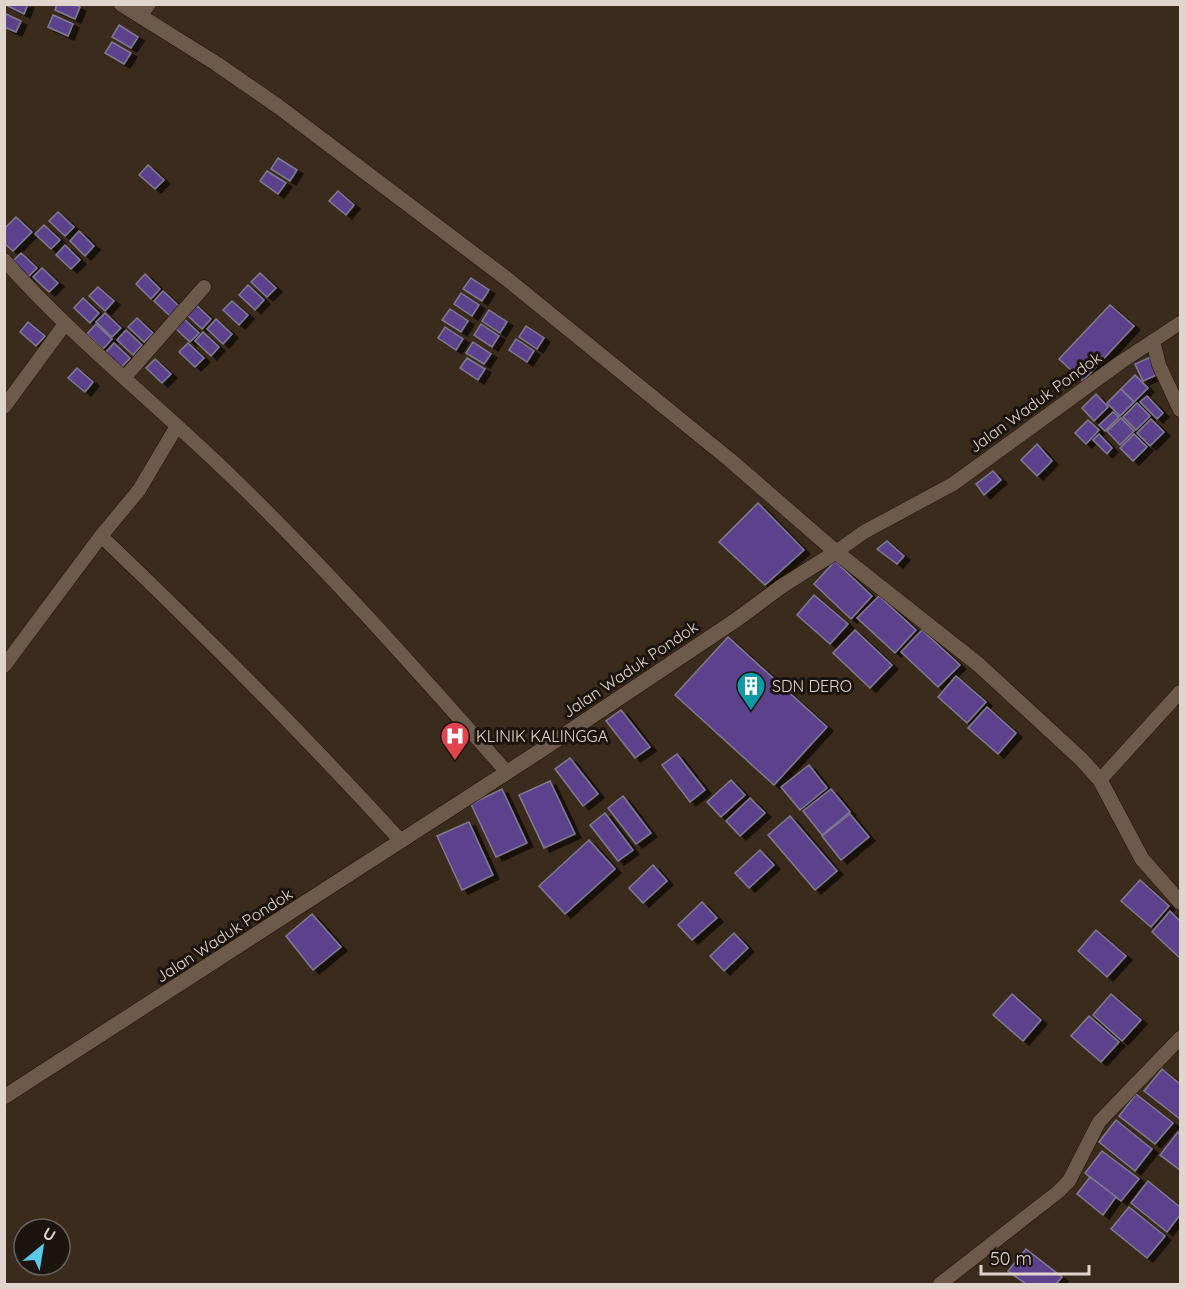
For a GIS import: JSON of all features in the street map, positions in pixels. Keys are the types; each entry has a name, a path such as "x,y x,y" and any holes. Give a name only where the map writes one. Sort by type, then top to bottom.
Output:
{"street":[{"path":"121,4 145,10 279,107 507,279 730,460 836,552 979,665 1082,759 1100,780 1142,858 1180,902"},
{"path":"4,260 65,324 235,480 311,557 431,686 506,771"},
{"path":"124,377 204,287"},
{"name":"Jalan Waduk Pondok","path":"4,1097 401,841 717,633 782,586 864,532 953,484 1180,322"},
{"path":"4,407 65,324"},
{"path":"1153,341 1159,365 1180,410"},
{"path":"4,666 101,536 139,490 177,426"},
{"path":"101,536 162,594 337,771 401,841"},
{"path":"1100,780 1180,692"},
{"path":"940,1284 957,1279 1059,1192 1069,1181 1100,1122 1180,1038"}],"building":[{"path":"4,4 28,4 24,14"},
{"path":"57,4 74,4 80,7 75,19 55,10"},
{"path":"4,13 21,21 16,32 4,27"},
{"path":"53,15 73,24 68,36 48,27"},
{"path":"119,25 138,37 131,48 112,37"},
{"path":"112,42 131,53 124,64 105,53"},
{"path":"278,158 297,170 290,181 271,169"},
{"path":"148,165 164,180 155,189 139,175"},
{"path":"267,171 286,183 278,194 260,181"},
{"path":"338,191 354,205 346,215 329,201"},
{"path":"58,212 74,227 65,236 49,221"},
{"path":"16,217 32,232 13,251 4,243 4,229"},
{"path":"44,225 60,240 51,249 35,234"},
{"path":"79,231 94,246 85,256 70,241"},
{"path":"65,245 80,260 71,269 56,255"},
{"path":"21,253 37,268 28,277 12,262"},
{"path":"42,268 58,283 49,292 33,277"},
{"path":"260,273 276,288 267,297 251,282"},
{"path":"145,274 160,289 151,299 136,284"},
{"path":"471,278 489,290 482,301 463,289"},
{"path":"248,285 264,300 255,310 239,295"},
{"path":"98,287 114,301 105,311 89,296"},
{"path":"163,291 179,306 170,316 154,301"},
{"path":"461,293 479,305 472,316 454,304"},
{"path":"83,298 99,313 90,323 74,308"},
{"path":"232,301 248,315 239,325 223,310"},
{"path":"195,304 211,319 202,329 186,314"},
{"path":"1110,305 1134,326 1083,381 1059,359"},
{"path":"450,309 468,321 461,332 442,320"},
{"path":"489,310 507,322 500,333 482,321"},
{"path":"105,313 121,328 112,337 96,322"},
{"path":"137,318 153,333 144,342 128,327"},
{"path":"183,318 199,333 190,342 174,327"},
{"path":"216,319 232,334 223,344 207,329"},
{"path":"28,322 45,336 36,346 20,332"},
{"path":"96,324 112,339 103,349 87,334"},
{"path":"481,324 499,336 492,347 474,335"},
{"path":"526,326 544,338 537,349 519,337"},
{"path":"445,327 463,339 456,350 438,338"},
{"path":"126,330 142,345 133,355 117,340"},
{"path":"203,332 219,347 211,356 195,341"},
{"path":"516,339 534,351 527,362 509,350"},
{"path":"473,342 491,354 484,364 466,353"},
{"path":"114,343 130,358 121,368 105,353"},
{"path":"188,343 204,358 195,367 179,352"},
{"path":"1153,356 1161,373 1143,381 1135,364"},
{"path":"467,358 485,369 478,380 460,368"},
{"path":"155,359 171,374 162,383 146,368"},
{"path":"77,368 93,382 85,392 68,378"},
{"path":"1135,375 1148,388 1134,402 1121,389"},
{"path":"1121,389 1134,402 1120,416 1107,403"},
{"path":"1096,394 1108,407 1094,421 1082,408"},
{"path":"1147,396 1163,413 1157,419 1140,402"},
{"path":"1137,403 1150,416 1136,430 1123,417"},
{"path":"1113,412 1119,417 1105,431 1099,425"},
{"path":"1121,418 1134,431 1120,445 1107,431"},
{"path":"1151,419 1164,432 1150,446 1137,433"},
{"path":"1088,420 1099,430 1086,444 1075,433"},
{"path":"1099,434 1112,448 1107,454 1093,440"},
{"path":"1134,434 1147,447 1133,461 1120,448"},
{"path":"1037,444 1052,461 1037,476 1021,460"},
{"path":"993,471 1001,480 984,495 976,484"},
{"path":"758,503 804,550 765,585 719,542"},
{"path":"887,541 904,556 897,564 877,549"},
{"path":"835,561 872,596 851,619 814,584"},
{"path":"814,595 848,624 830,644 797,615"},
{"path":"879,596 916,630 895,653 857,618"},
{"path":"855,630 892,665 870,688 833,653"},
{"path":"922,630 960,665 938,687 901,652"},
{"name":"SDN DERO","path":"728,637 827,727 774,785 675,695"},
{"path":"956,676 986,702 967,723 938,697"},
{"path":"987,707 1016,733 998,754 968,728"},
{"path":"621,710 650,747 635,758 606,721"},
{"path":"677,754 705,790 690,802 662,765"},
{"path":"570,758 598,794 583,806 555,769"},
{"path":"809,765 827,788 800,810 781,787"},
{"path":"731,780 745,795 721,817 707,802"},
{"path":"550,781 575,834 544,848 519,795"},
{"path":"502,789 527,843 496,857 471,804"},
{"path":"831,789 850,812 822,835 803,811"},
{"path":"623,796 651,833 636,844 608,808"},
{"path":"750,798 765,813 740,836 726,821"},
{"path":"605,813 633,850 618,861 590,825"},
{"path":"850,814 869,837 841,860 822,836"},
{"path":"790,816 837,871 815,890 768,835"},
{"path":"469,822 493,875 462,890 437,836"},
{"path":"589,840 615,869 565,914 539,886"},
{"path":"760,850 774,865 749,888 735,873"},
{"path":"653,865 667,881 643,903 629,888"},
{"path":"1140,880 1169,906 1151,927 1121,901"},
{"path":"702,902 717,918 692,940 678,925"},
{"path":"1170,911 1180,921 1180,958 1152,932"},
{"path":"312,914 341,947 313,970 286,936"},
{"path":"1096,930 1126,956 1107,977 1078,951"},
{"path":"734,933 748,948 724,971 710,956"},
{"path":"1012,994 1041,1020 1023,1041 993,1015"},
{"path":"1111,994 1141,1020 1122,1041 1093,1015"},
{"path":"1089,1016 1119,1042 1101,1062 1071,1036"},
{"path":"1162,1069 1180,1084 1180,1119 1144,1091"},
{"path":"1136,1094 1173,1123 1155,1144 1119,1116"},
{"path":"1116,1120 1152,1149 1135,1171 1099,1142"},
{"path":"1178,1132 1180,1135 1180,1170 1160,1155"},
{"path":"1102,1151 1139,1179 1121,1201 1085,1173"},
{"path":"1090,1177 1116,1197 1103,1215 1077,1194"},
{"path":"1148,1181 1180,1207 1180,1215 1167,1232 1131,1203"},
{"path":"1129,1207 1165,1236 1147,1258 1111,1229"},
{"path":"1026,1249 1062,1277 1056,1284 1026,1284 1008,1271"}],"place":[{"name":"SDN DERO","path":"751,712"},
{"name":"KLINIK KALINGGA","path":"455,762"}]}
